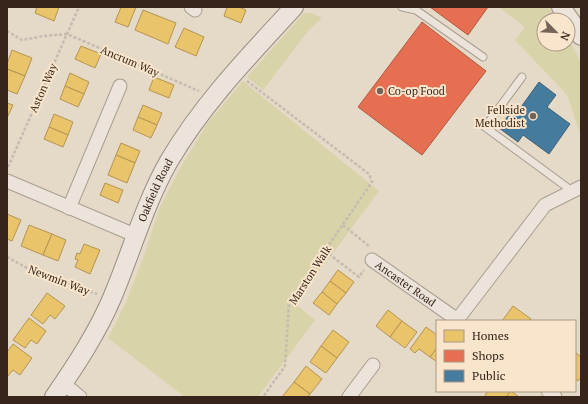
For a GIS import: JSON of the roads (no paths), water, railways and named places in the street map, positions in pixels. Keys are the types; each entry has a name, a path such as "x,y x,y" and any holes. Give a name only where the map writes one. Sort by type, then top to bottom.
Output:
{"street":[{"name":"Oakfield Road","path":"59,390 94,334 111,300 153,193 169,162 212,97 294,7"},
{"path":"561,7 580,33"},
{"path":"69,208 120,86"},
{"path":"7,181 137,236"},
{"path":"458,320 545,205 576,189"},
{"name":"Ancaster Road","path":"372,260 458,320"},
{"path":"349,397 373,365"},
{"path":"59,390 80,397"}],"lane":[{"path":"402,7 416,10 483,57"},
{"path":"522,77 485,127 576,189"}],"place":[{"name":"Co-op Food","path":"380,91"},
{"name":"Fellside Methodist","path":"533,116"}]}
